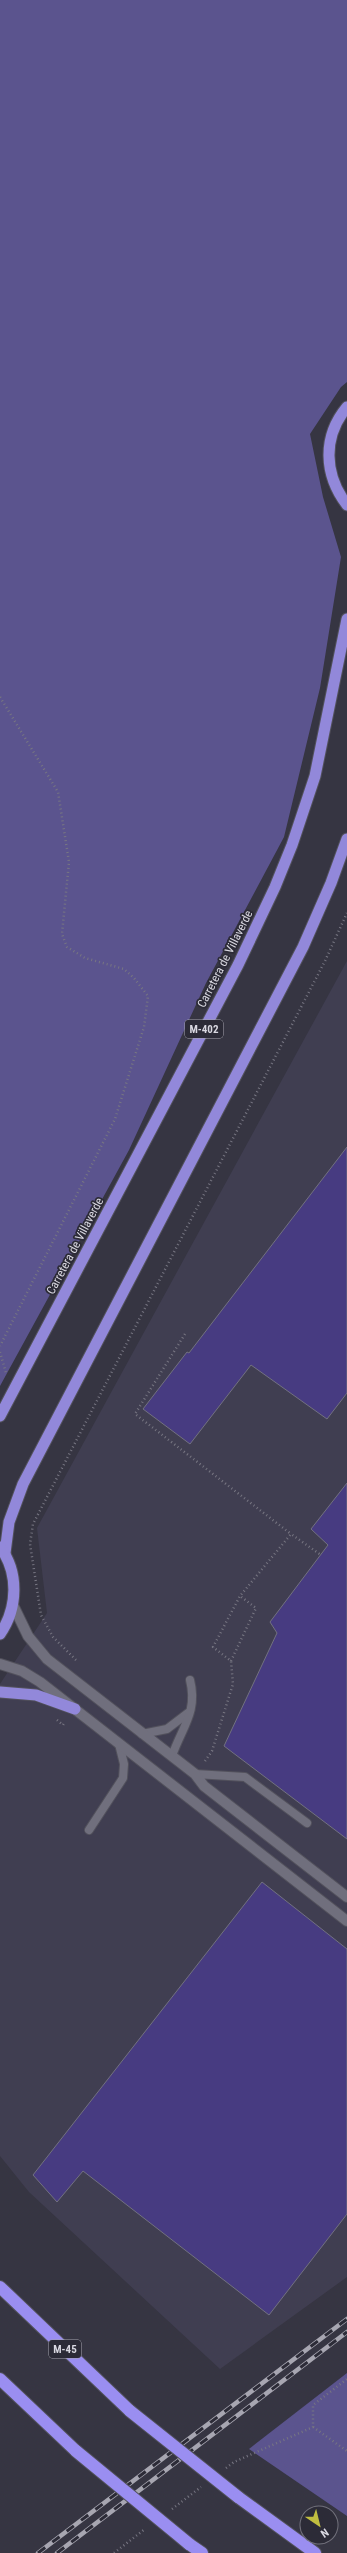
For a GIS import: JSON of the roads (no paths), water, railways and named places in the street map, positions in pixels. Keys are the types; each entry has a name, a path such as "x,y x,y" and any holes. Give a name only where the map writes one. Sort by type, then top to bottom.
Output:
{"highway":[{"path":"347,407 333,430 328,453 334,485 347,506"},
{"name":"Carretera de Villaverde","path":"0,1416 238,965 275,886 300,823 315,776 347,619"},
{"path":"0,1634 13,1605 14,1582 2,1549 8,1522 23,1484 303,946 332,883 347,839"},
{"path":"0,1692 36,1694 75,1710"},
{"name":"M-45","path":"0,2287 130,2411 238,2498 315,2553"},
{"path":"0,2379 76,2450 189,2544 202,2553"}],"street":[{"path":"13,1605 28,1636 47,1659 195,1774 204,1786 347,1897"},
{"path":"0,1664 32,1676 347,1922"}],"lane":[{"path":"172,1756 192,1710 194,1695 190,1680"},
{"path":"142,1734 167,1728 192,1710"},
{"path":"89,1830 123,1778 124,1764 120,1744"},
{"path":"195,1774 245,1777 307,1823"}],"railway":[{"path":"38,2553 347,2319"},
{"path":"57,2553 347,2332"}]}
